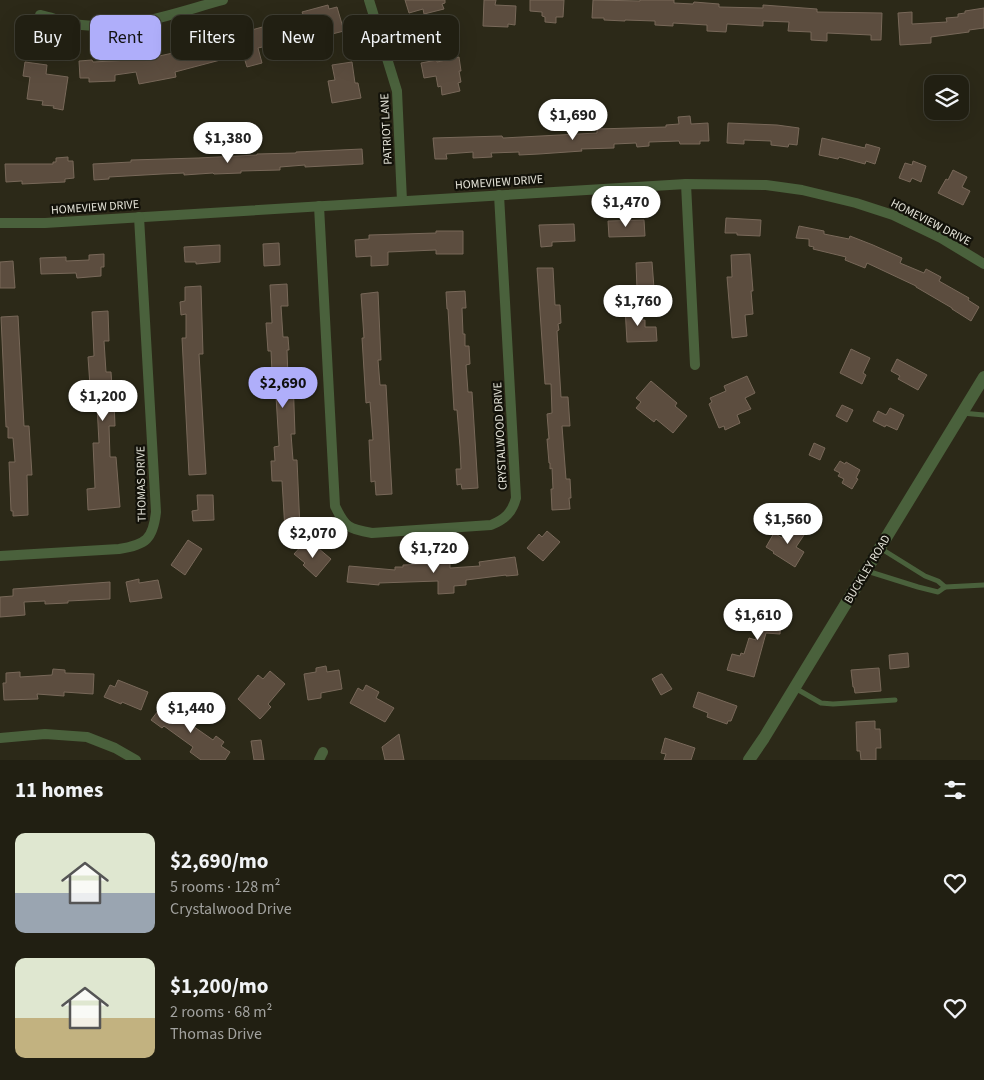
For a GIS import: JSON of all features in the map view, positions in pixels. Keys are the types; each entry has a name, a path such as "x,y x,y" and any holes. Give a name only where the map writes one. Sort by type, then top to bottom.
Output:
{"street":[{"path":"80,25 110,26 140,22 223,0"},
{"name":"PATRIOT LANE","path":"369,0 397,91 402,201"},
{"path":"686,184 694,365"},
{"name":"HOMEVIEW DRIVE","path":"0,223 139,217 686,184 766,185 802,190 856,203 893,215 941,238 984,264"},
{"name":"CRYSTALWOOD DRIVE","path":"319,206 335,506 345,524 356,530 372,533 491,525 502,520 513,509 516,498 499,195"},
{"name":"THOMAS DRIVE","path":"0,556 119,550 135,547 146,540 154,528 156,512 139,217"},
{"name":"BUCKLEY ROAD","path":"749,760 867,571 984,377"},
{"path":"0,738 45,734 87,737 115,748 136,760"}],"lane":[{"path":"962,413 984,415"},
{"path":"880,548 925,576 938,581 945,588"},
{"path":"867,571 918,588 938,592 945,588 984,585"},
{"path":"794,688 821,703 895,700"}],"building":[{"path":"405,0 445,0 445,3 442,4 444,9 424,14 423,9 409,13"},
{"path":"484,0 496,0 495,5 516,6 515,25 508,24 508,27 483,26"},
{"path":"530,0 564,0 563,17 556,17 556,23 545,22 542,12 530,11"},
{"path":"593,0 674,0 674,3 719,4 719,7 763,8 763,5 817,9 817,12 882,13 881,40 871,40 871,35 827,33 827,41 811,40 811,32 788,31 789,22 763,21 763,26 727,24 726,32 707,31 707,25 673,23 673,26 655,25 655,21 604,20 604,18 592,18"},
{"path":"328,5 329,9 337,7 343,31 333,34 333,15 300,15 303,14 302,12"},
{"path":"984,8 984,28 931,37 931,43 900,45 898,13 912,12 912,24 947,22 946,18 958,17 958,14 965,13 965,11"},
{"path":"263,27 263,47 258,48 262,63 247,67 245,60 253,60 253,30"},
{"path":"171,53 171,60 220,60 175,72 176,77 139,84 136,72 115,75 115,81 89,82 89,78 80,78 79,61 161,60 161,56"},
{"path":"459,57 461,82 458,83 460,91 442,95 441,86 438,87 436,76 424,78 421,63 437,60 437,62 459,60"},
{"path":"25,62 47,65 46,74 68,77 63,110 53,108 54,106 42,105 43,101 27,99 30,77 23,76"},
{"path":"352,62 355,83 358,83 361,98 332,103 328,81 335,80 332,65"},
{"path":"690,116 691,124 708,123 709,141 700,141 700,144 680,144 679,141 649,142 649,146 637,147 636,143 614,144 614,148 519,155 519,152 491,153 492,157 473,158 473,152 446,154 447,159 435,159 433,138 502,136 503,138 597,133 597,129 666,127 666,125 679,124 678,117"},
{"path":"728,123 799,128 797,145 789,144 788,147 771,145 771,141 744,140 744,144 727,143"},
{"path":"822,138 865,148 866,144 880,148 875,164 866,161 865,164 839,157 838,159 819,155"},
{"path":"362,149 363,164 305,167 305,165 280,167 280,170 241,171 241,173 162,174 109,177 109,179 94,180 93,164 131,162 131,160"},
{"path":"68,157 68,161 73,161 74,178 65,179 65,182 22,184 22,181 6,182 5,164 53,164 53,162 56,162 56,158"},
{"path":"913,161 926,166 921,182 912,178 910,182 899,178 905,163 912,165"},
{"path":"953,170 967,177 962,187 970,191 963,205 938,193"},
{"path":"726,218 761,220 760,236 725,233"},
{"path":"644,220 645,236 609,237 608,221"},
{"path":"574,224 575,241 552,242 552,246 541,247 539,225"},
{"path":"799,226 849,239 850,236 902,258 900,263 924,273 926,269 941,277 939,281 969,298 968,300 979,307 971,321 916,286 867,263 865,268 845,260 846,257 813,249 814,247 809,246 809,239 796,238"},
{"path":"436,231 463,231 463,254 436,254 436,250 388,252 388,265 371,266 371,256 356,257 355,240 369,239 369,235 436,233"},
{"path":"279,243 280,265 264,266 263,244"},
{"path":"220,245 220,262 196,264 196,262 185,262 184,247"},
{"path":"104,254 104,267 101,267 101,276 77,278 76,273 41,274 40,258 66,257 66,261 89,260 89,255"},
{"path":"750,254 753,314 745,315 747,336 732,338 727,277 732,277 731,255"},
{"path":"13,261 15,288 0,288 0,262"},
{"path":"652,262 654,288 637,289 636,263"},
{"path":"537,268 553,268 555,305 560,305 561,323 558,324 559,330 557,331 561,397 568,397 570,426 562,426 566,479 570,479 570,509 552,510 552,468 550,469 547,439 549,439 547,414 552,413 551,384 545,384"},
{"path":"287,284 288,306 281,306 283,337 288,337 288,378 293,377 295,434 291,434 293,460 297,460 300,529 285,530 282,481 272,481 271,461 275,461 274,447 279,446 276,396 270,396 270,391 266,391 265,372 272,372 271,351 268,351 266,323 272,323 270,285"},
{"path":"201,286 203,354 199,354 206,474 189,475 182,338 186,338 186,314 181,315 180,302 185,301 185,287"},
{"path":"465,291 466,308 462,308 463,334 465,334 465,346 469,346 470,364 466,365 468,392 472,392 478,488 462,489 461,484 457,485 456,469 461,469 460,447 457,410 454,410 446,292"},
{"path":"378,292 381,360 378,360 380,385 386,385 392,494 376,495 375,481 371,482 369,440 373,440 370,402 366,403 361,294"},
{"path":"641,306 642,320 645,320 645,327 656,327 657,341 627,342 625,307"},
{"path":"108,311 109,341 104,341 106,372 111,372 115,426 109,426 110,457 116,457 120,507 88,510 87,489 95,488 93,443 99,443 96,386 90,386 88,357 94,356 92,312"},
{"path":"18,316 24,426 29,426 32,475 27,475 28,515 13,516 13,511 11,511 9,462 15,462 13,438 8,438 8,427 6,427 1,317"},
{"path":"851,349 870,358 863,373 866,375 862,384 840,373"},
{"path":"897,359 927,375 918,390 898,379 900,376 891,371"},
{"path":"747,376 755,393 745,398 751,409 737,415 740,423 725,430 724,426 719,428 709,404 712,402 710,398 726,391 724,386"},
{"path":"651,381 677,403 675,406 687,416 673,433 656,419 654,422 636,408 641,402 636,398"},
{"path":"842,405 853,410 847,422 836,416"},
{"path":"890,408 904,415 897,430 873,421 878,411 886,415"},
{"path":"814,443 825,448 820,460 809,455"},
{"path":"840,461 845,464 846,462 860,470 856,478 858,479 852,489 842,483 844,479 838,476 840,473 834,470"},
{"path":"197,495 213,495 214,520 193,521 192,511 198,510"},
{"path":"792,523 806,532 796,547 804,552 795,567 766,547 774,533 782,538"},
{"path":"547,531 560,542 543,561 527,548 539,534 542,537"},
{"path":"188,540 202,549 185,575 171,565"},
{"path":"305,542 315,551 318,548 331,559 316,577 303,565 305,563 294,554"},
{"path":"515,557 518,575 466,580 466,585 454,586 454,593 438,594 438,581 379,583 379,585 347,582 349,566 395,570 395,567 403,567 403,565 450,563 450,568 480,566 479,562"},
{"path":"139,579 139,583 158,580 162,598 130,602 126,582"},
{"path":"110,582 110,599 45,604 45,601 24,602 25,615 0,617 0,597 13,596 13,589"},
{"path":"764,601 782,602 780,634 766,633 754,677 727,670 732,654 740,656 741,653 744,654 749,638 756,640 757,624 762,624"},
{"path":"908,653 909,667 890,669 889,655"},
{"path":"326,666 327,672 339,670 342,689 321,693 321,698 308,700 304,674 316,672 316,668"},
{"path":"879,668 881,691 855,693 851,670"},
{"path":"53,669 65,670 65,673 94,674 93,694 64,692 64,696 37,694 38,699 4,700 3,683 6,683 6,673 20,672 20,677 52,675"},
{"path":"270,671 285,684 268,704 271,707 260,719 238,699 258,675 263,679"},
{"path":"661,674 672,689 661,695 652,679"},
{"path":"118,680 148,692 141,710 104,697 110,685 115,687"},
{"path":"366,685 379,692 376,698 394,708 385,722 350,703 358,688 363,691"},
{"path":"698,692 737,706 731,721 728,721 727,724 707,717 708,713 693,707"},
{"path":"165,702 191,721 190,724 213,740 216,736 224,742 221,746 230,752 225,760 201,760 190,752 193,747 164,726 162,728 151,720"},
{"path":"875,721 875,729 880,729 881,748 876,748 876,760 861,760 860,751 857,751 856,722"},
{"path":"399,734 404,760 385,760 382,747"},
{"path":"665,738 695,748 691,760 664,760 666,754 661,753"},
{"path":"261,740 264,760 254,760 251,741"}]}
